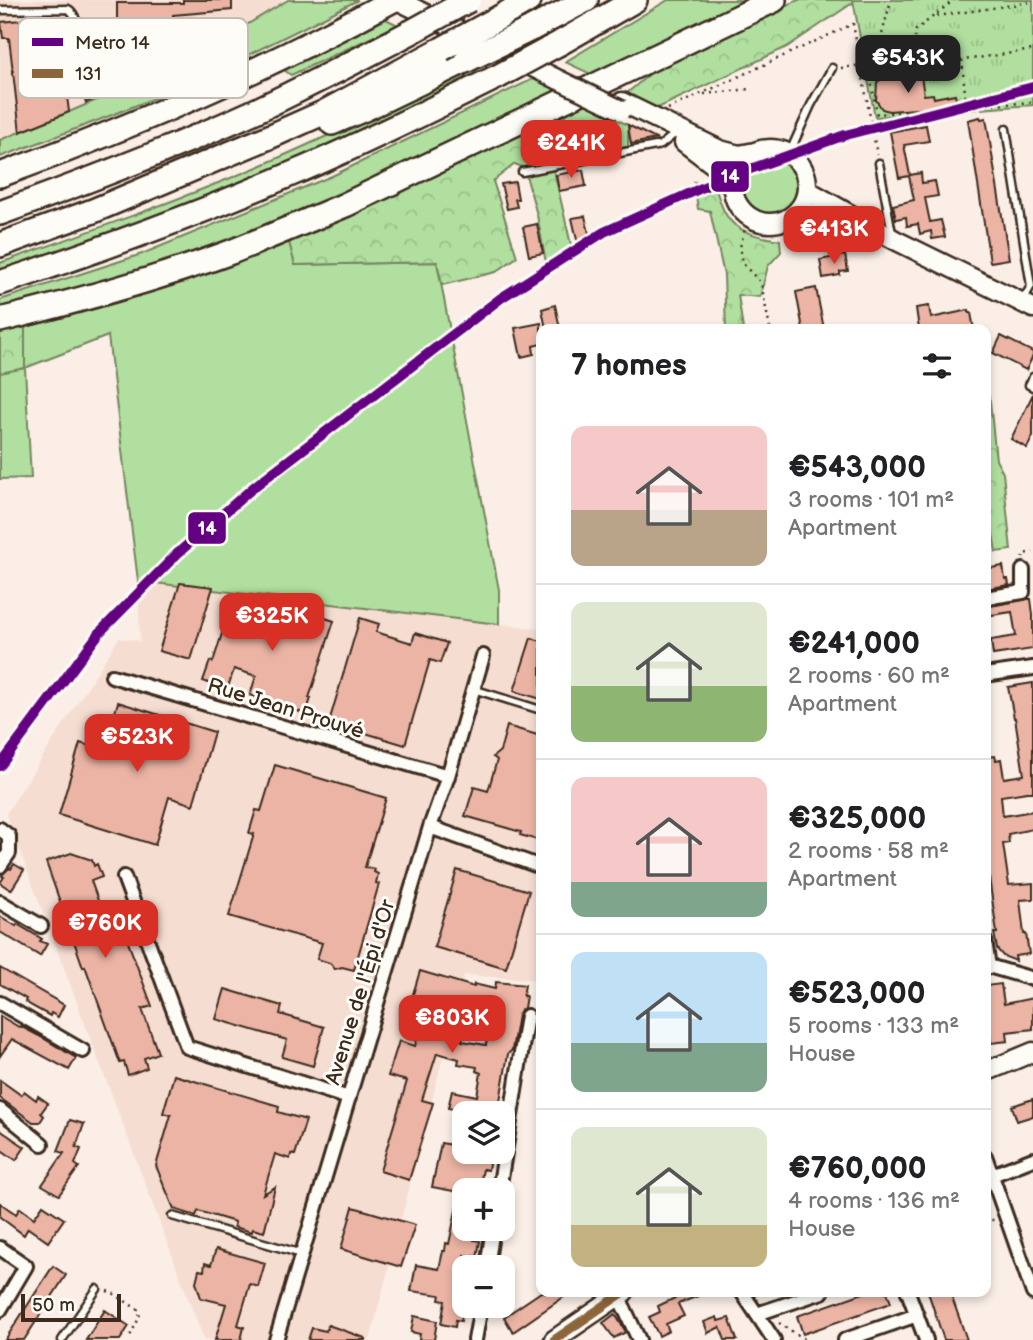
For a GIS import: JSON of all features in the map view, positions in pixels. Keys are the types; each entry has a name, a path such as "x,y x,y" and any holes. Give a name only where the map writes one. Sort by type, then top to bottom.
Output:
{"highway":[{"path":"248,74 395,0"},
{"path":"0,213 162,152 251,113 411,33 470,0"},
{"path":"0,245 105,206 324,112 529,0"},
{"path":"269,137 308,133 367,108 586,0"},
{"path":"0,282 176,221 392,129 499,76 635,0"},
{"path":"0,320 102,294 217,257 278,233 345,205 774,0"},
{"path":"0,175 75,148 194,98"}],"main road":[{"path":"395,0 676,133 729,154 739,155 766,149 789,154 803,169 807,190 804,202 789,219 779,223 758,222 740,209 735,199 734,177 745,158 755,152"},
{"path":"415,0 564,78"},
{"path":"622,106 652,116 676,133 713,163 733,188"},
{"path":"807,190 894,239 1028,305"},
{"path":"797,212 834,214 894,239"},
{"path":"991,1070 1033,1052"},
{"path":"554,1340 615,1297"}],"street":[{"path":"991,597 1023,592 1023,570"},
{"name":"Avenue de l'Épi d'Or","path":"276,1340 483,656"},
{"path":"991,674 1033,668"},
{"name":"Rue Jean Prouvé","path":"112,676 448,776"},
{"path":"430,827 536,865"},
{"path":"0,829 9,836 9,853 0,866"},
{"path":"124,877 187,1047 349,1098"},
{"path":"0,902 41,926"},
{"path":"991,967 1033,979"},
{"path":"0,1003 83,1051"},
{"path":"501,1178 527,1016"},
{"path":"0,1110 42,1144"},
{"path":"1033,1159 992,1175 1033,1293"},
{"path":"0,1248 26,1266 0,1310"},
{"path":"623,1297 639,1340"},
{"path":"750,1297 762,1312 774,1340"},
{"path":"762,1312 807,1297"},
{"path":"910,1297 926,1340"},
{"path":"845,1340 917,1315"},
{"path":"475,1340 479,1318"}],"lane":[{"path":"0,10 68,9 75,18"},
{"path":"789,154 811,105 832,68"},
{"path":"1006,129 1031,286 1028,305"},
{"path":"522,172 661,145 676,133"},
{"path":"879,163 894,239"},
{"path":"1033,377 1029,385 1033,387"},
{"path":"474,689 536,708"},
{"path":"172,1216 302,1254"},
{"path":"62,1340 97,1289"}],"path":[{"path":"875,63 891,0"},
{"path":"911,58 916,30 954,0"},
{"path":"933,16 1033,2"},
{"path":"652,116 853,24 879,163"},
{"path":"832,68 911,58 956,61 1033,50"},
{"path":"962,60 967,107"},
{"path":"868,64 877,114"},
{"path":"700,94 749,89"},
{"path":"870,115 1033,102"},
{"path":"748,217 740,247 743,264 761,283 769,324"},
{"path":"97,1289 113,1293 139,1311 140,1316 129,1340"},
{"path":"762,1312 806,1340"}],"shaded area":[{"path":"0,0 288,0 248,24 248,18 18,18 18,98 109,98 67,118 0,142"},
{"path":"138,581 536,628 536,980 464,975 370,1340 204,1340 6,814 119,638 140,641"}],"green space":[{"path":"288,0 358,0 248,55 248,24"},
{"path":"668,0 752,0 595,76 565,62"},
{"path":"798,0 857,0 787,47 658,108 626,94 653,71"},
{"path":"853,0 1033,0 1033,105 875,117"},
{"path":"386,19 398,25 291,75 284,70"},
{"path":"472,67 481,74 257,177 53,254 0,271 0,263 160,206 255,168"},
{"path":"535,78 561,92 271,225 155,267 0,310 0,300 142,254 332,176"},
{"path":"101,98 154,98 0,157 0,140"},
{"path":"586,104 628,125 628,147 552,162 574,258 546,263 524,168 515,164 493,181 517,257 496,272 442,285 437,262 295,265 289,242"},
{"path":"769,156 786,161 794,169 799,186 794,203 786,211 769,216 752,211 744,203 739,186 744,169 752,161"},
{"path":"694,182 714,185 725,213 735,225 756,235 780,240 781,252 768,266 760,297 738,295 742,324 726,324 724,275 710,211 698,209"},
{"path":"289,241 295,265 437,262 499,590 499,624 138,581 108,336 25,368 25,327 98,308"},
{"path":"25,327 25,368 0,373 0,332"},
{"path":"25,368 31,478 0,479 0,372"},
{"path":"991,411 996,460 1003,473 1011,550 996,552 991,522"}],"building":[{"path":"183,0 232,0 232,10 173,15 173,18 117,18 117,3 183,3"},
{"path":"18,20 18,98 67,98 69,112 20,132 9,38 3,38 1,22"},
{"path":"896,76 897,79 921,76 924,95 933,94 934,98 955,94 957,106 889,111 882,109 876,100 877,82"},
{"path":"84,98 97,98 86,103"},
{"path":"986,118 1009,259 990,262 968,120"},
{"path":"628,125 656,139 631,144"},
{"path":"926,125 929,141 904,145 910,175 921,173 922,183 935,181 938,196 925,198 930,222 941,220 945,237 932,239 931,231 920,234 918,224 907,226 906,217 896,219 893,205 914,200 909,176 899,178 890,132"},
{"path":"583,170 586,186 559,191 556,175"},
{"path":"515,182 517,207 507,209 501,184"},
{"path":"585,216 591,242 578,244 572,218"},
{"path":"537,224 543,253 529,256 523,227"},
{"path":"838,228 859,241 854,251 843,245 844,254 829,246"},
{"path":"845,255 848,271 823,278 820,260"},
{"path":"816,288 823,324 802,324 796,292"},
{"path":"555,305 559,324 545,324 542,309"},
{"path":"929,306 931,318 969,310 973,324 918,324 916,308"},
{"path":"541,323 536,324 534,354 521,357 515,328"},
{"path":"1001,336 1033,352 1026,370 993,353"},
{"path":"1033,394 1033,436 1027,448 1011,439"},
{"path":"1003,566 1009,585 991,588 991,568"},
{"path":"180,583 213,587 191,660 159,651"},
{"path":"1031,599 1033,649 993,655 991,640 1016,636 1012,612 991,615 991,606"},
{"path":"232,602 276,617 281,603 334,621 306,714 250,695 256,676 234,669 227,690 203,681 210,661 213,662"},
{"path":"360,618 379,624 376,632 412,643 415,633 447,643 440,663 430,660 405,745 329,722"},
{"path":"531,638 536,640 536,698 514,691"},
{"path":"1033,683 1033,792 1001,796 1003,816 1033,811 1033,829 1008,834 1009,843 1003,844 1009,885 1033,883 1033,899 1020,900 1029,954 1015,956 1016,961 1003,956 997,949 991,892 991,756 995,756 996,760 1001,759 1004,778 1024,775 1008,687"},
{"path":"118,702 214,732 193,805 169,797 155,845 59,815 80,743 104,750"},
{"path":"507,726 536,735 536,840 520,835 521,832 465,816 474,787 488,791 497,760 493,757 500,751"},
{"path":"275,765 386,798 365,867 375,869 374,872 378,874 376,883 379,884 354,970 342,967 335,969 330,963 317,959 322,943 229,916 254,834 249,833 256,810 261,811"},
{"path":"71,853 92,860 94,866 97,864 102,877 91,881 104,917 117,913 152,1006 142,1009 158,1053 144,1058 147,1068 128,1075 124,1062 120,1063 85,966 83,967 46,862"},
{"path":"14,864 24,870 11,890 0,883 3,874"},
{"path":"457,870 529,891 506,968 434,947"},
{"path":"0,916 47,944 40,956 0,932"},
{"path":"0,968 64,1005 58,1017 51,1013 50,1016 30,1005 26,999 0,984"},
{"path":"420,971 474,987 474,984 495,989 496,982 525,985 524,1008 518,1015 500,1101 452,1101 452,1109 448,1108 452,1091 477,1096 481,1073 476,1071 477,1067 458,1064 459,1059 437,1053 422,1100 433,1103 409,1180 380,1171 407,1081 388,1076 399,1041 415,1046 426,1009 410,1004","holes":["467,1018 490,1022 486,1045 462,1041"]},
{"path":"1001,984 1004,1004 1033,998 1033,1029 1007,1032 1008,1041 991,1043 991,985"},
{"path":"225,989 282,1006 280,1014 324,1027 313,1066 282,1057 287,1040 216,1019"},
{"path":"0,1016 76,1058 69,1070 12,1039 0,1056"},
{"path":"174,1075 279,1106 278,1112 306,1120 295,1155 291,1154 290,1159 275,1154 263,1194 275,1187 264,1232 234,1227 235,1222 198,1211 196,1216 174,1209 156,1166 171,1115 163,1113"},
{"path":"0,1080 21,1095 24,1091 36,1100 38,1096 48,1103 41,1113 44,1116 40,1122 33,1122 0,1098"},
{"path":"1033,1099 1033,1116 1017,1121 1012,1106"},
{"path":"70,1120 84,1124 76,1147 81,1149 75,1164 79,1167 59,1195 42,1185 64,1153 58,1151"},
{"path":"0,1130 25,1147 16,1160 0,1149"},
{"path":"441,1143 452,1145 452,1164 489,1164 488,1170 483,1169 481,1178 452,1178 452,1191 432,1187"},
{"path":"0,1203 16,1214 20,1208 34,1218 43,1205 64,1219 48,1242 28,1228 24,1235 0,1217"},
{"path":"353,1207 415,1225 401,1267 341,1249"},
{"path":"452,1230 452,1241 480,1241 477,1255 452,1255 452,1318 462,1318 461,1321 456,1320 455,1327 441,1324 445,1301 439,1300 440,1295 411,1291 416,1265 439,1269 446,1243 449,1244"},
{"path":"216,1249 265,1263 258,1287 250,1284 238,1325 244,1327 241,1340 215,1340 226,1304 201,1298 196,1282 199,1270 204,1271 205,1263 211,1265"},
{"path":"53,1266 66,1275 24,1340 5,1340"},
{"path":"536,1295 564,1297 513,1332 505,1318 515,1318 515,1310"},
{"path":"696,1297 678,1304 684,1316 666,1324 669,1331 659,1336 649,1317 660,1312 658,1306 675,1298"},
{"path":"852,1297 889,1297 891,1303 803,1334 797,1316"},
{"path":"930,1297 952,1297 967,1340 944,1340"},
{"path":"105,1310 129,1326 120,1340 86,1340"},
{"path":"615,1314 626,1332 614,1338 603,1323"},
{"path":"414,1316 437,1321 434,1340 419,1340 420,1334 411,1332"},
{"path":"717,1317 718,1321 729,1318 737,1340 725,1340 720,1327 708,1333 704,1322"},
{"path":"328,1325 365,1340 308,1340 312,1328 326,1331"}],"metro line":[{"name":"14","path":"0,766 100,632 178,553 255,486 501,298 604,232 717,181 845,135 1033,87"}],"transit line":[{"name":"131","path":"554,1340 617,1297"}]}
